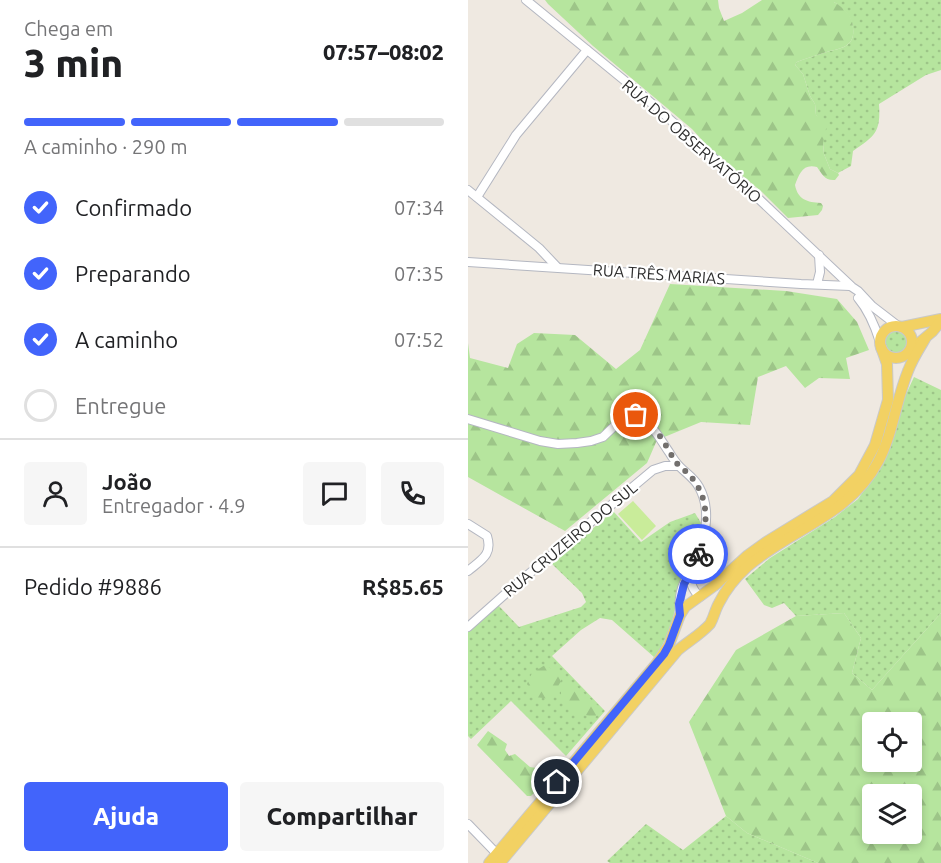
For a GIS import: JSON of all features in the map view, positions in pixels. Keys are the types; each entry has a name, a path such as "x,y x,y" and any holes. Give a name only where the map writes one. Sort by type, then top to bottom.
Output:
{"main road":[{"path":"500,858 657,663 669,645 685,607 766,542 833,501 859,475 875,445 888,400 887,363 881,345 882,333 894,326 941,320"},
{"path":"881,345 887,355 901,357 925,339 941,320"},
{"path":"489,863 500,858 678,650 702,633 713,618 724,594 746,568 778,544 842,506 865,482 878,462 888,437 908,372 912,337 907,329 900,326"},
{"path":"888,390 902,391"},
{"path":"700,597 708,606 713,618"},
{"path":"679,617 683,628 687,631 702,633"}],"street":[{"name":"RUA DO OBSERVATÓRIO","path":"526,0 641,94 819,255 851,287 875,325 881,345"},
{"path":"477,197 516,135 587,50"},
{"path":"468,190 546,255 552,266"},
{"path":"817,284 820,272 819,255"},
{"name":"RUA TRÊS MARIAS","path":"468,262 851,287"},
{"name":"RUA DO OBSERVATÓRIO","path":"851,287 900,326"},
{"path":"468,419 540,441 558,444 591,441 603,437 627,414 636,415 654,429 678,466 690,475 704,497 705,527 700,548 680,594 679,617"},
{"name":"RUA CRUZEIRO DO SUL","path":"468,627 653,470 665,466 678,466"},
{"path":"468,524 487,536 489,547 485,556 468,571"},
{"path":"692,569 693,590 700,597"},
{"path":"468,824 500,858"}],"green space":[{"path":"545,0 718,0 724,21 762,0 834,0 847,13 853,24 850,42 844,47 802,60 795,65 803,74 815,104 816,115 827,124 823,143 824,154 830,169 839,175 835,180 829,179 817,167 812,166 802,170 798,177 795,185 798,194 807,201 821,203 822,210 818,215 788,218 762,192 703,143 692,129 593,46"},
{"path":"834,0 941,0 941,70 926,75 879,104 879,121 875,132 853,151 851,166 838,173 830,169 824,154 815,104 803,74 795,65 802,60 844,47 850,42 853,34 851,20"},
{"path":"670,284 786,291 837,299 857,322 869,350 846,358 850,379 819,378 805,388 786,366 758,377 750,425 701,422 657,440 647,463 565,531 468,477 468,343 470,358 508,368 517,344 534,333 575,335 616,369 640,350"},
{"path":"896,330 905,333 908,342 905,351 896,354 887,351 884,342 887,333"},
{"path":"914,377 941,390 941,613 872,690 852,673 861,638 844,613 796,616 784,603 772,608 764,605 745,579 770,558 835,517 858,499 877,472"},
{"path":"633,501 656,526 642,540 618,514"},
{"path":"613,511 641,542 670,522 695,513 701,523 678,595 671,627 659,652 654,657 612,620 600,618 581,630 552,656 605,711 566,756 511,701 471,739 468,736 468,632 498,605 519,627 581,607 586,602 582,593 552,564"},
{"path":"844,613 861,638 852,673 872,690 941,613 941,863 818,863 747,833 726,816 689,722 736,650 796,616"},
{"path":"545,665 560,674 561,681 551,699 535,697 527,684 532,673"},
{"path":"569,680 603,710 595,717 568,707 562,699 561,690"},
{"path":"488,731 507,744 505,750 509,756 515,754 530,767 555,771 531,796 527,796 477,745"},
{"path":"726,816 747,833 818,863 610,863 607,861 646,824 683,850"}],"way so far":[{"path":"636,415 654,429 678,466 690,475 704,497 705,527 698,554"}],"route":[{"path":"557,782 664,654 680,615 680,594 698,554"}]}
